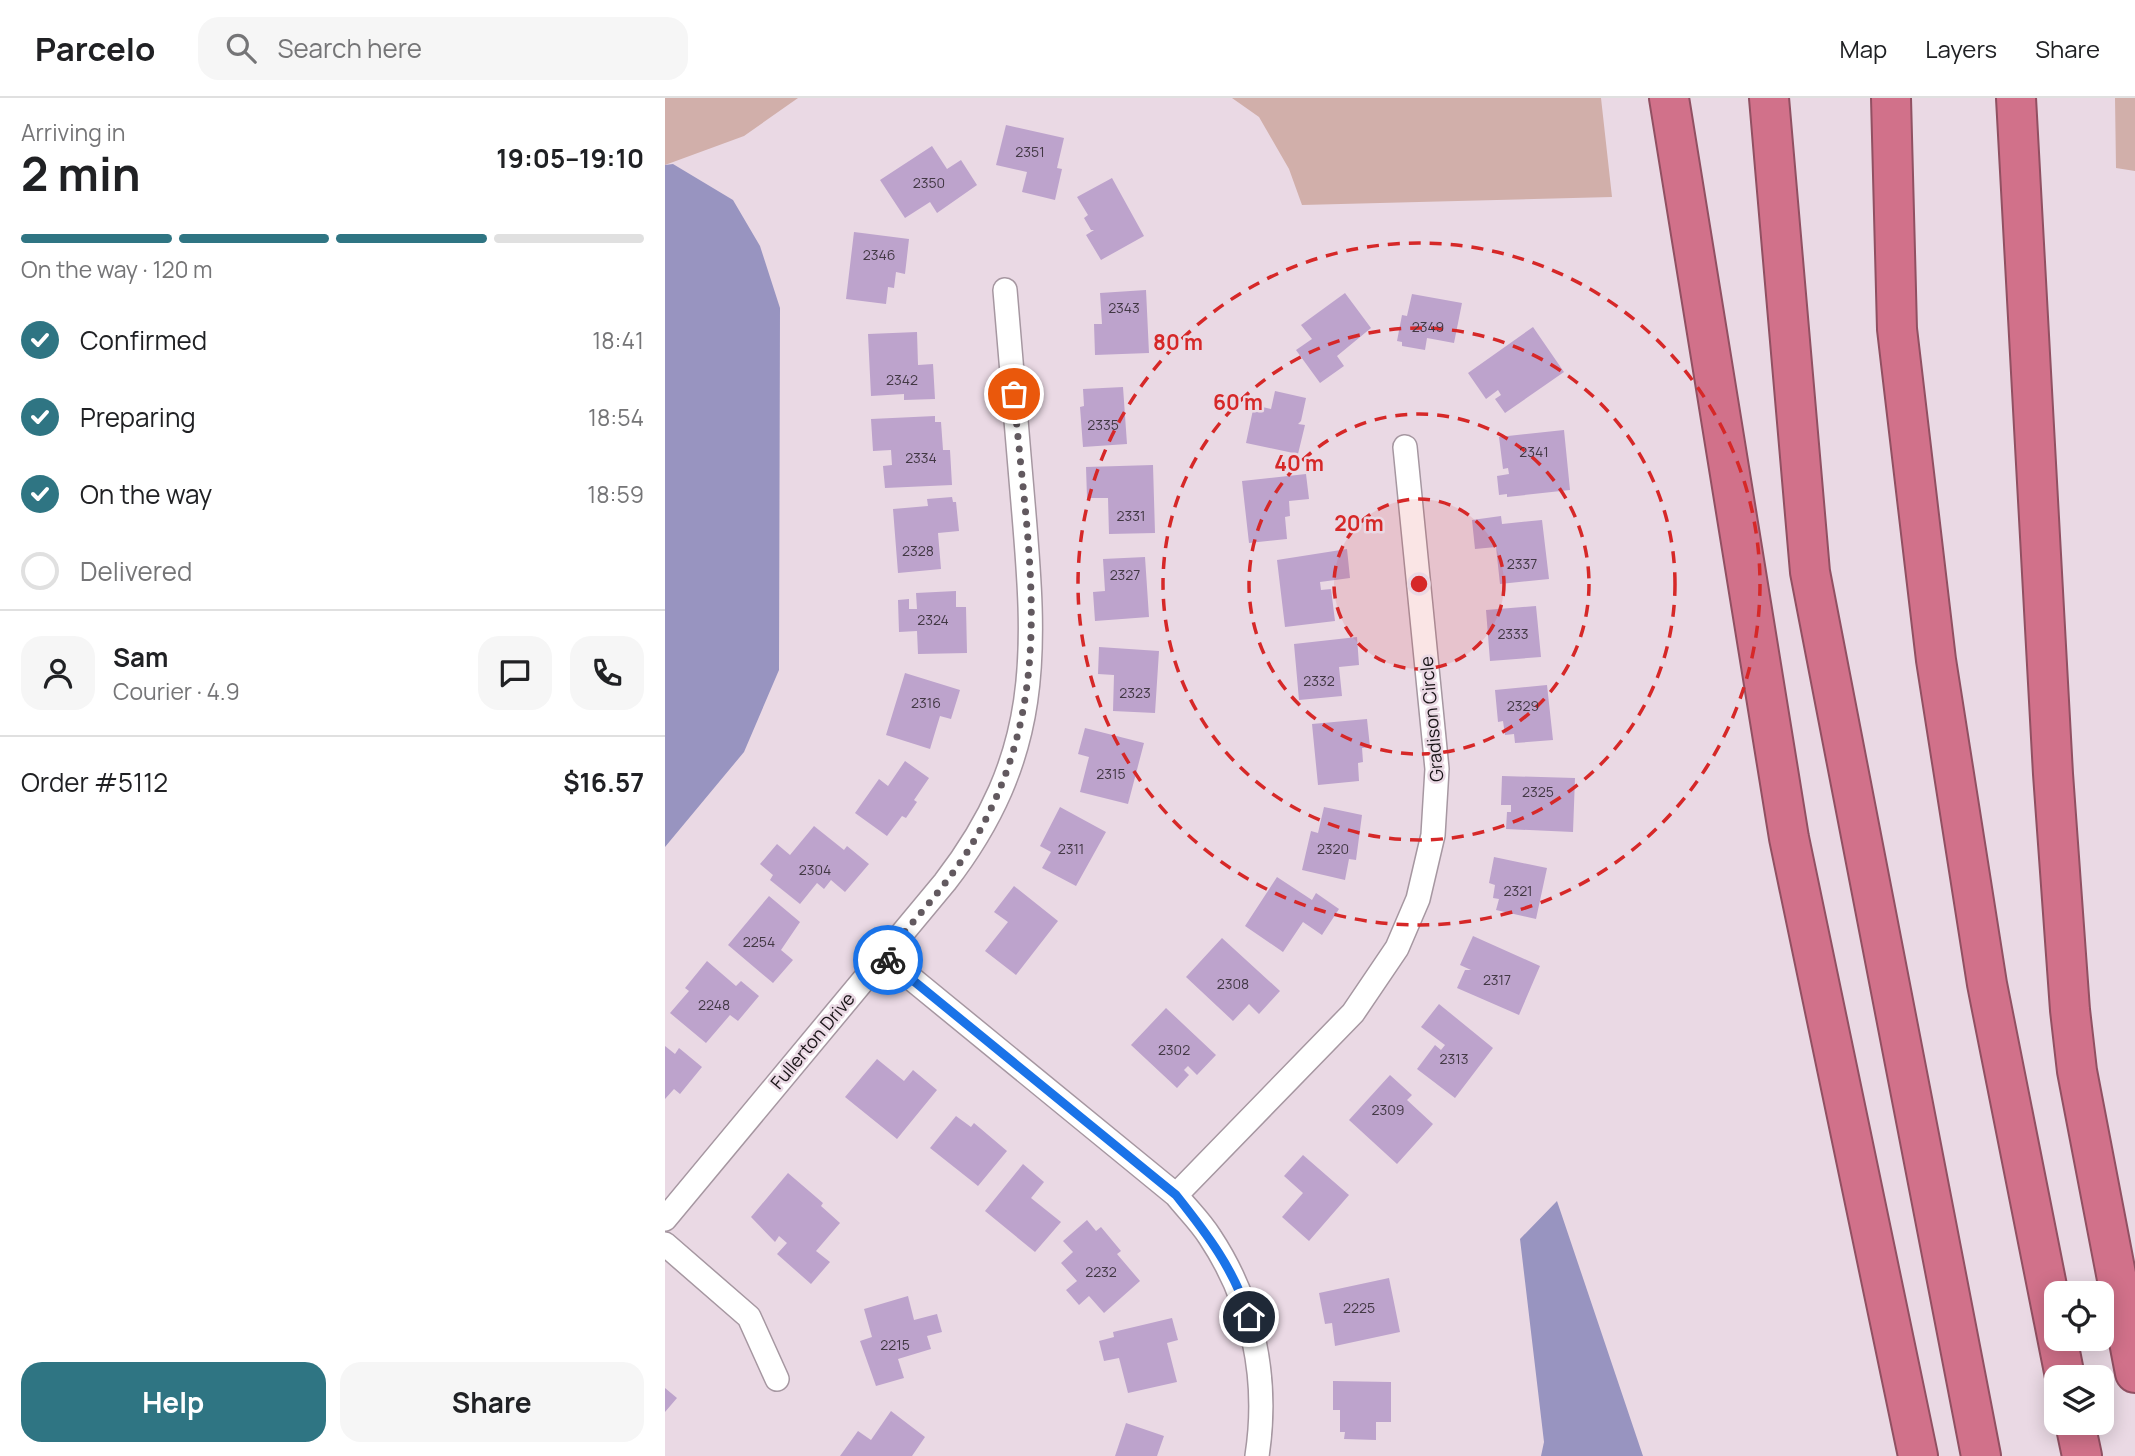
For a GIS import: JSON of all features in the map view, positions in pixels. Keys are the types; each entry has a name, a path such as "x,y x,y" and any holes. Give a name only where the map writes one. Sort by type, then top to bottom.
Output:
{"highway":[{"path":"1669,98 1789,838 1918,1456"},
{"path":"1891,98 1896,329 1934,646 1987,984 2063,1365"},
{"path":"2016,98 2053,774 2070,1010 2077,1071 2135,1373"},
{"path":"1769,107 1810,572 1981,1456"},
{"path":"2078,1435 2082,1456"}],"street":[{"name":"Fullerton Drive","path":"665,1219 884,956 975,840 1004,780 1026,706 1031,665 1032,614 1005,290"},
{"name":"Gradison Circle","path":"1176,1195 1353,1013 1397,948 1418,899 1433,835 1437,756 1405,447"},
{"path":"884,956 1176,1195 1202,1225 1223,1257 1249,1317 1261,1381 1261,1422 1257,1456"},
{"path":"665,1244 749,1317 776,1379"}],"shaded area":[{"path":"665,98 798,98 744,136 665,165"},
{"path":"1232,98 1601,98 1612,197 1302,205 1289,169 1259,117"},
{"path":"2115,98 2135,98 2135,171 2116,168"},
{"path":"673,164 733,200 760,246 780,308 779,670 744,752 665,847 665,165"},
{"path":"1557,1201 1643,1456 1541,1456 1544,1442 1520,1239"}],"building":[{"path":"1006,125 1064,138 1057,168 1062,169 1055,200 1022,192 1027,172 996,165"},
{"path":"932,146 947,169 961,160 977,185 937,213 930,202 905,218 880,180"},
{"path":"1112,178 1144,236 1101,260 1086,235 1094,230 1091,230 1084,218 1088,215 1077,197"},
{"path":"854,232 909,239 905,274 896,272 894,288 888,287 886,304 846,299"},
{"path":"1146,290 1149,353 1095,355 1094,324 1102,324 1100,293"},
{"path":"1345,293 1371,328 1337,356 1344,366 1320,383 1296,350 1312,339 1301,325"},
{"path":"1412,294 1462,303 1454,343 1427,338 1425,350 1402,346 1402,342 1397,341 1402,315 1407,316"},
{"path":"1533,327 1564,372 1505,413 1495,399 1501,395 1498,390 1486,399 1468,373"},
{"path":"917,332 918,365 933,364 935,399 904,400 904,394 871,396 868,334"},
{"path":"1123,387 1127,444 1083,447 1080,407 1084,406 1083,389"},
{"path":"1275,391 1306,398 1298,424 1305,425 1298,454 1246,443 1254,405 1271,409"},
{"path":"935,416 935,422 941,422 943,450 950,450 952,485 885,488 883,466 892,465 891,450 873,451 871,419"},
{"path":"1564,430 1570,490 1507,497 1507,494 1499,495 1497,476 1509,474 1508,468 1503,469 1499,437"},
{"path":"1153,465 1155,533 1109,534 1108,498 1087,498 1086,467"},
{"path":"1306,474 1309,499 1289,501 1290,516 1285,517 1287,539 1249,543 1242,481"},
{"path":"952,497 953,502 956,502 959,531 938,533 941,569 898,573 893,509 928,506 927,499"},
{"path":"1501,516 1502,524 1542,520 1549,579 1500,584 1496,547 1475,549 1472,520"},
{"path":"1347,549 1350,578 1320,582 1321,590 1331,589 1335,621 1285,627 1277,560"},
{"path":"1145,557 1149,617 1095,621 1093,592 1105,591 1103,559"},
{"path":"956,591 956,607 966,607 967,653 918,654 917,631 899,632 898,600 909,599 909,609 917,609 916,593"},
{"path":"1536,606 1541,657 1490,661 1486,610"},
{"path":"1357,637 1359,665 1339,667 1342,696 1299,700 1294,644"},
{"path":"1099,647 1159,651 1155,713 1113,711 1114,675 1098,674"},
{"path":"905,673 960,690 951,719 940,716 930,749 886,735"},
{"path":"1547,685 1553,740 1515,743 1514,734 1505,735 1503,721 1498,722 1495,690"},
{"path":"1367,719 1370,747 1362,748 1363,762 1358,763 1359,781 1318,785 1312,724"},
{"path":"1085,728 1144,743 1128,804 1080,792 1089,757 1078,754"},
{"path":"905,761 929,778 906,818 902,816 887,836 855,813 879,779 888,786"},
{"path":"1502,776 1575,778 1573,832 1506,829 1507,812 1511,812 1511,805 1501,805"},
{"path":"1060,807 1106,832 1076,886 1042,868 1051,852 1040,846"},
{"path":"1324,807 1362,815 1356,860 1349,859 1345,880 1302,870 1311,831 1318,833"},
{"path":"814,826 844,850 847,846 869,864 845,892 831,880 824,889 817,883 800,904 770,880 773,875 760,864 777,844 790,855"},
{"path":"1494,857 1547,868 1536,919 1496,910 1499,899 1493,898 1495,885 1489,883"},
{"path":"1277,877 1312,900 1316,893 1339,909 1322,935 1303,922 1283,952 1245,926"},
{"path":"1014,886 1058,921 1016,975 985,951 1008,922 994,912"},
{"path":"769,896 800,922 781,950 793,960 773,983 728,945"},
{"path":"1473,936 1540,966 1519,1015 1457,988 1465,970 1471,970 1460,965"},
{"path":"1222,938 1280,991 1259,1014 1249,1004 1233,1021 1186,977"},
{"path":"707,961 736,986 741,981 759,996 738,1021 730,1015 706,1043 670,1013 689,991 685,988"},
{"path":"1439,1004 1493,1048 1455,1098 1417,1069 1435,1045 1441,1050 1445,1045 1421,1027"},
{"path":"1166,1008 1216,1055 1197,1075 1188,1066 1184,1070 1189,1075 1177,1088 1131,1045"},
{"path":"665,1046 675,1054 679,1048 702,1067 680,1094 674,1089 665,1099"},
{"path":"877,1059 904,1081 913,1070 937,1090 897,1139 845,1097"},
{"path":"1390,1075 1412,1095 1407,1100 1433,1124 1397,1164 1349,1120"},
{"path":"956,1116 971,1127 974,1123 1007,1151 978,1186 930,1148"},
{"path":"1303,1155 1349,1195 1309,1241 1282,1217 1303,1193 1284,1176"},
{"path":"1023,1164 1044,1182 1031,1198 1061,1222 1035,1252 985,1211"},
{"path":"788,1173 823,1203 821,1206 840,1223 816,1251 830,1262 811,1284 777,1254 787,1243 779,1236 775,1242 751,1217"},
{"path":"1087,1220 1096,1231 1101,1227 1121,1251 1117,1254 1140,1281 1104,1313 1089,1296 1079,1305 1066,1290 1077,1281 1061,1263 1073,1252 1063,1241"},
{"path":"1389,1278 1400,1332 1335,1346 1332,1323 1325,1324 1319,1293"},
{"path":"908,1296 914,1320 937,1314 942,1332 927,1336 931,1349 898,1359 904,1378 876,1386 860,1341 872,1337 864,1309"},
{"path":"1172,1318 1178,1340 1167,1343 1177,1382 1128,1393 1119,1358 1104,1361 1099,1341 1114,1337 1113,1332"},
{"path":"1333,1381 1391,1382 1391,1422 1376,1422 1376,1440 1344,1439 1345,1432 1340,1432 1340,1410 1333,1410"},
{"path":"665,1388 677,1398 665,1412"},
{"path":"891,1411 925,1437 912,1456 840,1456 858,1431 871,1440"},
{"path":"1126,1423 1164,1436 1157,1456 1115,1456"}],"way so far":[{"path":"888,960 884,956 945,882 975,840 1004,780 1017,744 1026,706 1030,681 1032,614 1014,394"}],"route":[{"path":"888,960 1176,1195 1202,1225 1223,1257 1249,1317"}]}
